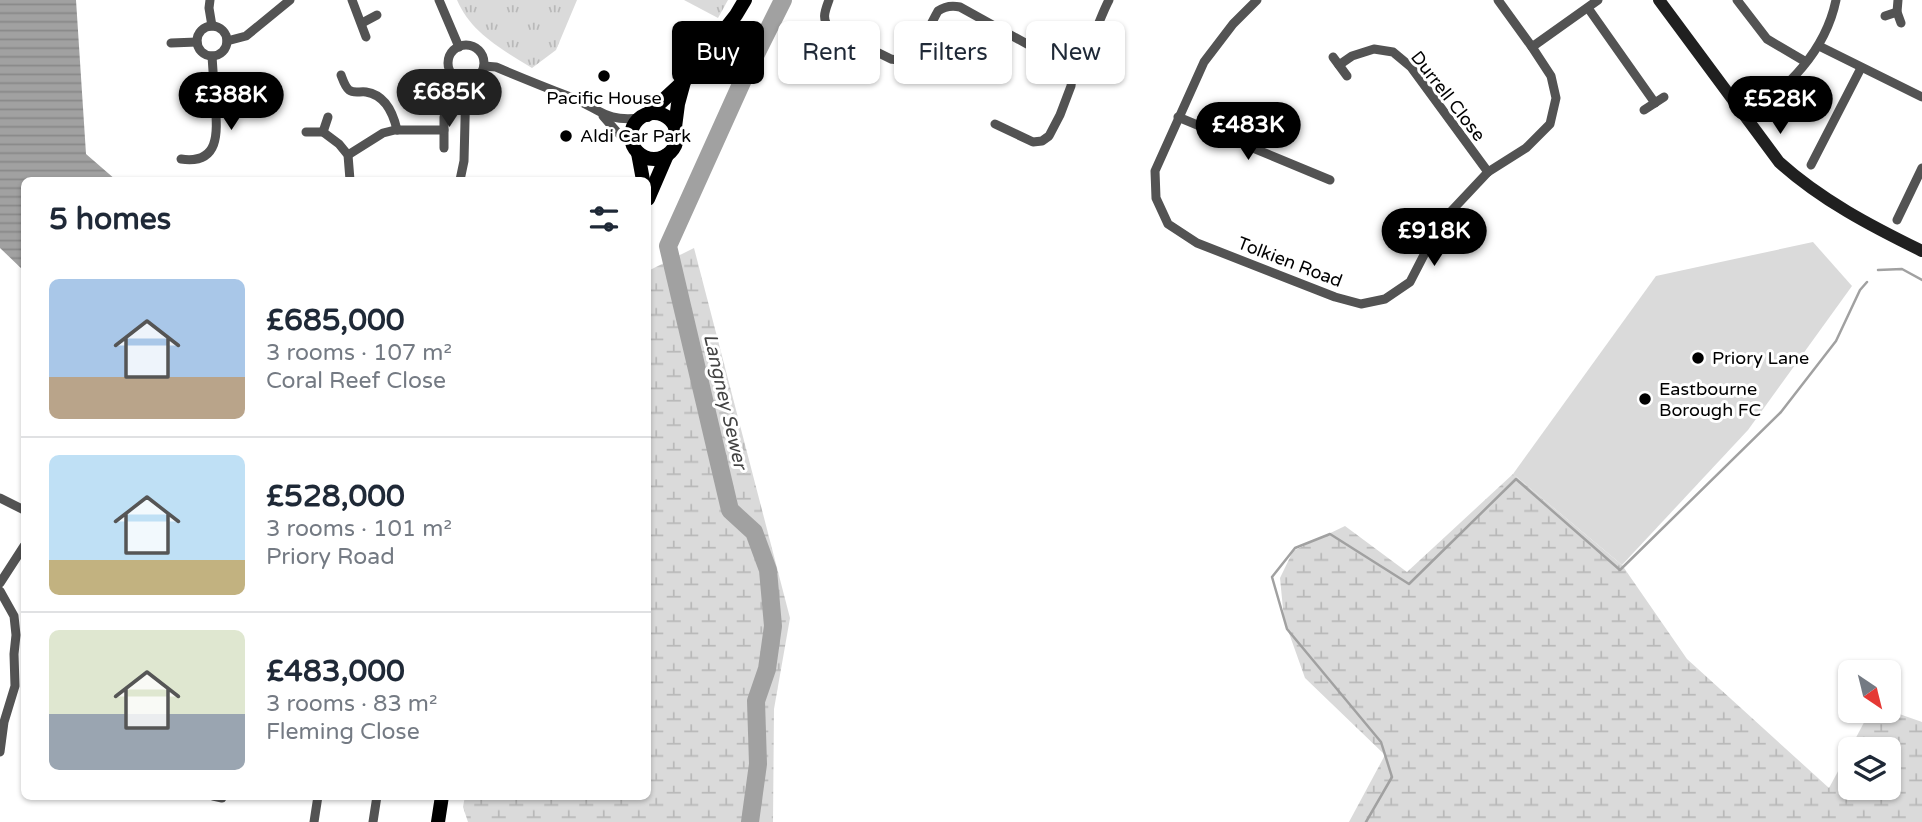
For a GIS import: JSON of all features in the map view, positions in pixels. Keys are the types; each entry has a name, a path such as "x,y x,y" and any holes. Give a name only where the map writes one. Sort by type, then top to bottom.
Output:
{"main road":[{"path":"731,21 745,0"},
{"path":"642,177 632,130 680,84"},
{"path":"651,192 667,155 676,142 678,104 684,84"},
{"path":"644,116 660,114 675,127"},
{"path":"635,149 652,159 667,155"},
{"path":"438,822 441,800"}],"street":[{"path":"210,0 212,26"},
{"path":"227,41 246,36 290,0"},
{"path":"352,0 366,37"},
{"path":"439,0 459,47"},
{"path":"829,0 823,15 825,24 835,33 899,61 907,60 915,54 938,11 950,3 1026,43"},
{"path":"1099,21 1109,0"},
{"path":"1257,0 1233,24 1204,62 1178,117 1330,180"},
{"name":"Tolkien Road","path":"1178,117 1155,171 1156,198 1168,224 1197,243 1335,298 1361,304 1385,299 1410,282 1441,222 1488,172 1526,148 1550,124 1556,98 1551,76 1497,0"},
{"path":"1532,47 1598,0"},
{"path":"1659,0 1779,162 1821,196 1922,251"},
{"path":"1737,0 1767,39 1806,62"},
{"path":"1746,119 1780,92 1819,46 1836,0"},
{"path":"1898,0 1900,23"},
{"path":"1588,8 1655,103"},
{"path":"1885,16 1897,12"},
{"path":"362,23 377,15"},
{"path":"212,26 222,30 227,41 223,51 212,56 201,52 197,42 200,31 212,26"},
{"path":"171,43 197,42"},
{"path":"471,46 477,49 484,59 484,66 478,77 466,81 452,74 448,64 451,54 459,47 471,46"},
{"path":"1819,46 1922,97"},
{"name":"Durrell Close","path":"1347,76 1336,61 1374,49 1392,52 1411,68 1488,172"},
{"path":"181,159 190,160 205,156 215,141 212,56"},
{"path":"484,66 496,67 580,101 602,114 624,120 644,116"},
{"path":"1811,165 1861,68"},
{"path":"341,75 348,90 353,93 367,92 383,101 394,117 397,130"},
{"path":"461,177 464,161 466,81"},
{"path":"995,124 1033,142 1042,141 1049,136 1071,84"},
{"path":"1644,110 1664,97"},
{"path":"602,114 635,149"},
{"path":"323,132 328,117"},
{"path":"444,117 444,148"},
{"path":"348,155 383,133 397,130 444,130"},
{"path":"306,132 323,132 339,144 348,155 349,177"},
{"path":"1897,220 1922,168"},
{"path":"0,498 21,508"},
{"path":"0,583 21,552"},
{"path":"0,592 14,616 16,635 15,686 4,722 0,752"},
{"path":"314,822 317,800"},
{"path":"373,822 376,800"}],"green space":[{"path":"457,0 577,0 556,50 532,68 479,31"},
{"path":"684,0 728,0 718,18"},
{"name":"Priory Lane","path":"1813,242 1852,286 1748,430 1622,565 1513,474 1656,276"},
{"path":"694,248 790,618 774,709 773,822 468,822 463,807 464,800 651,800 651,270"},
{"path":"1513,474 1622,565 1687,659 1829,788 1838,771 1838,800 1901,800 1901,737 1856,737 1864,723 1901,723 1901,715 1922,722 1922,822 1349,822 1385,755 1305,678 1284,619 1280,578 1293,551 1345,526 1407,572"}],"shaded area":[{"path":"0,0 76,0 86,154 113,177 21,177 21,268 0,248"}],"waterway":[{"name":"Langney Sewer","path":"750,822 758,764 756,701 767,669 773,626 768,570 754,532 730,510 668,246 742,82 783,0"},
{"path":"1878,270 1902,269 1922,280"},
{"path":"1366,822 1392,777 1381,742 1287,629 1272,577 1295,548 1330,534 1409,584 1516,479 1620,570 1781,412 1836,341 1860,290 1867,282"}],"place":[{"name":"Pacific House","path":"604,76"},
{"name":"Aldi Car Park","path":"566,136"},
{"name":"Priory Lane","path":"1698,358"},
{"name":"Eastbourne Borough FC","path":"1645,399"}]}
